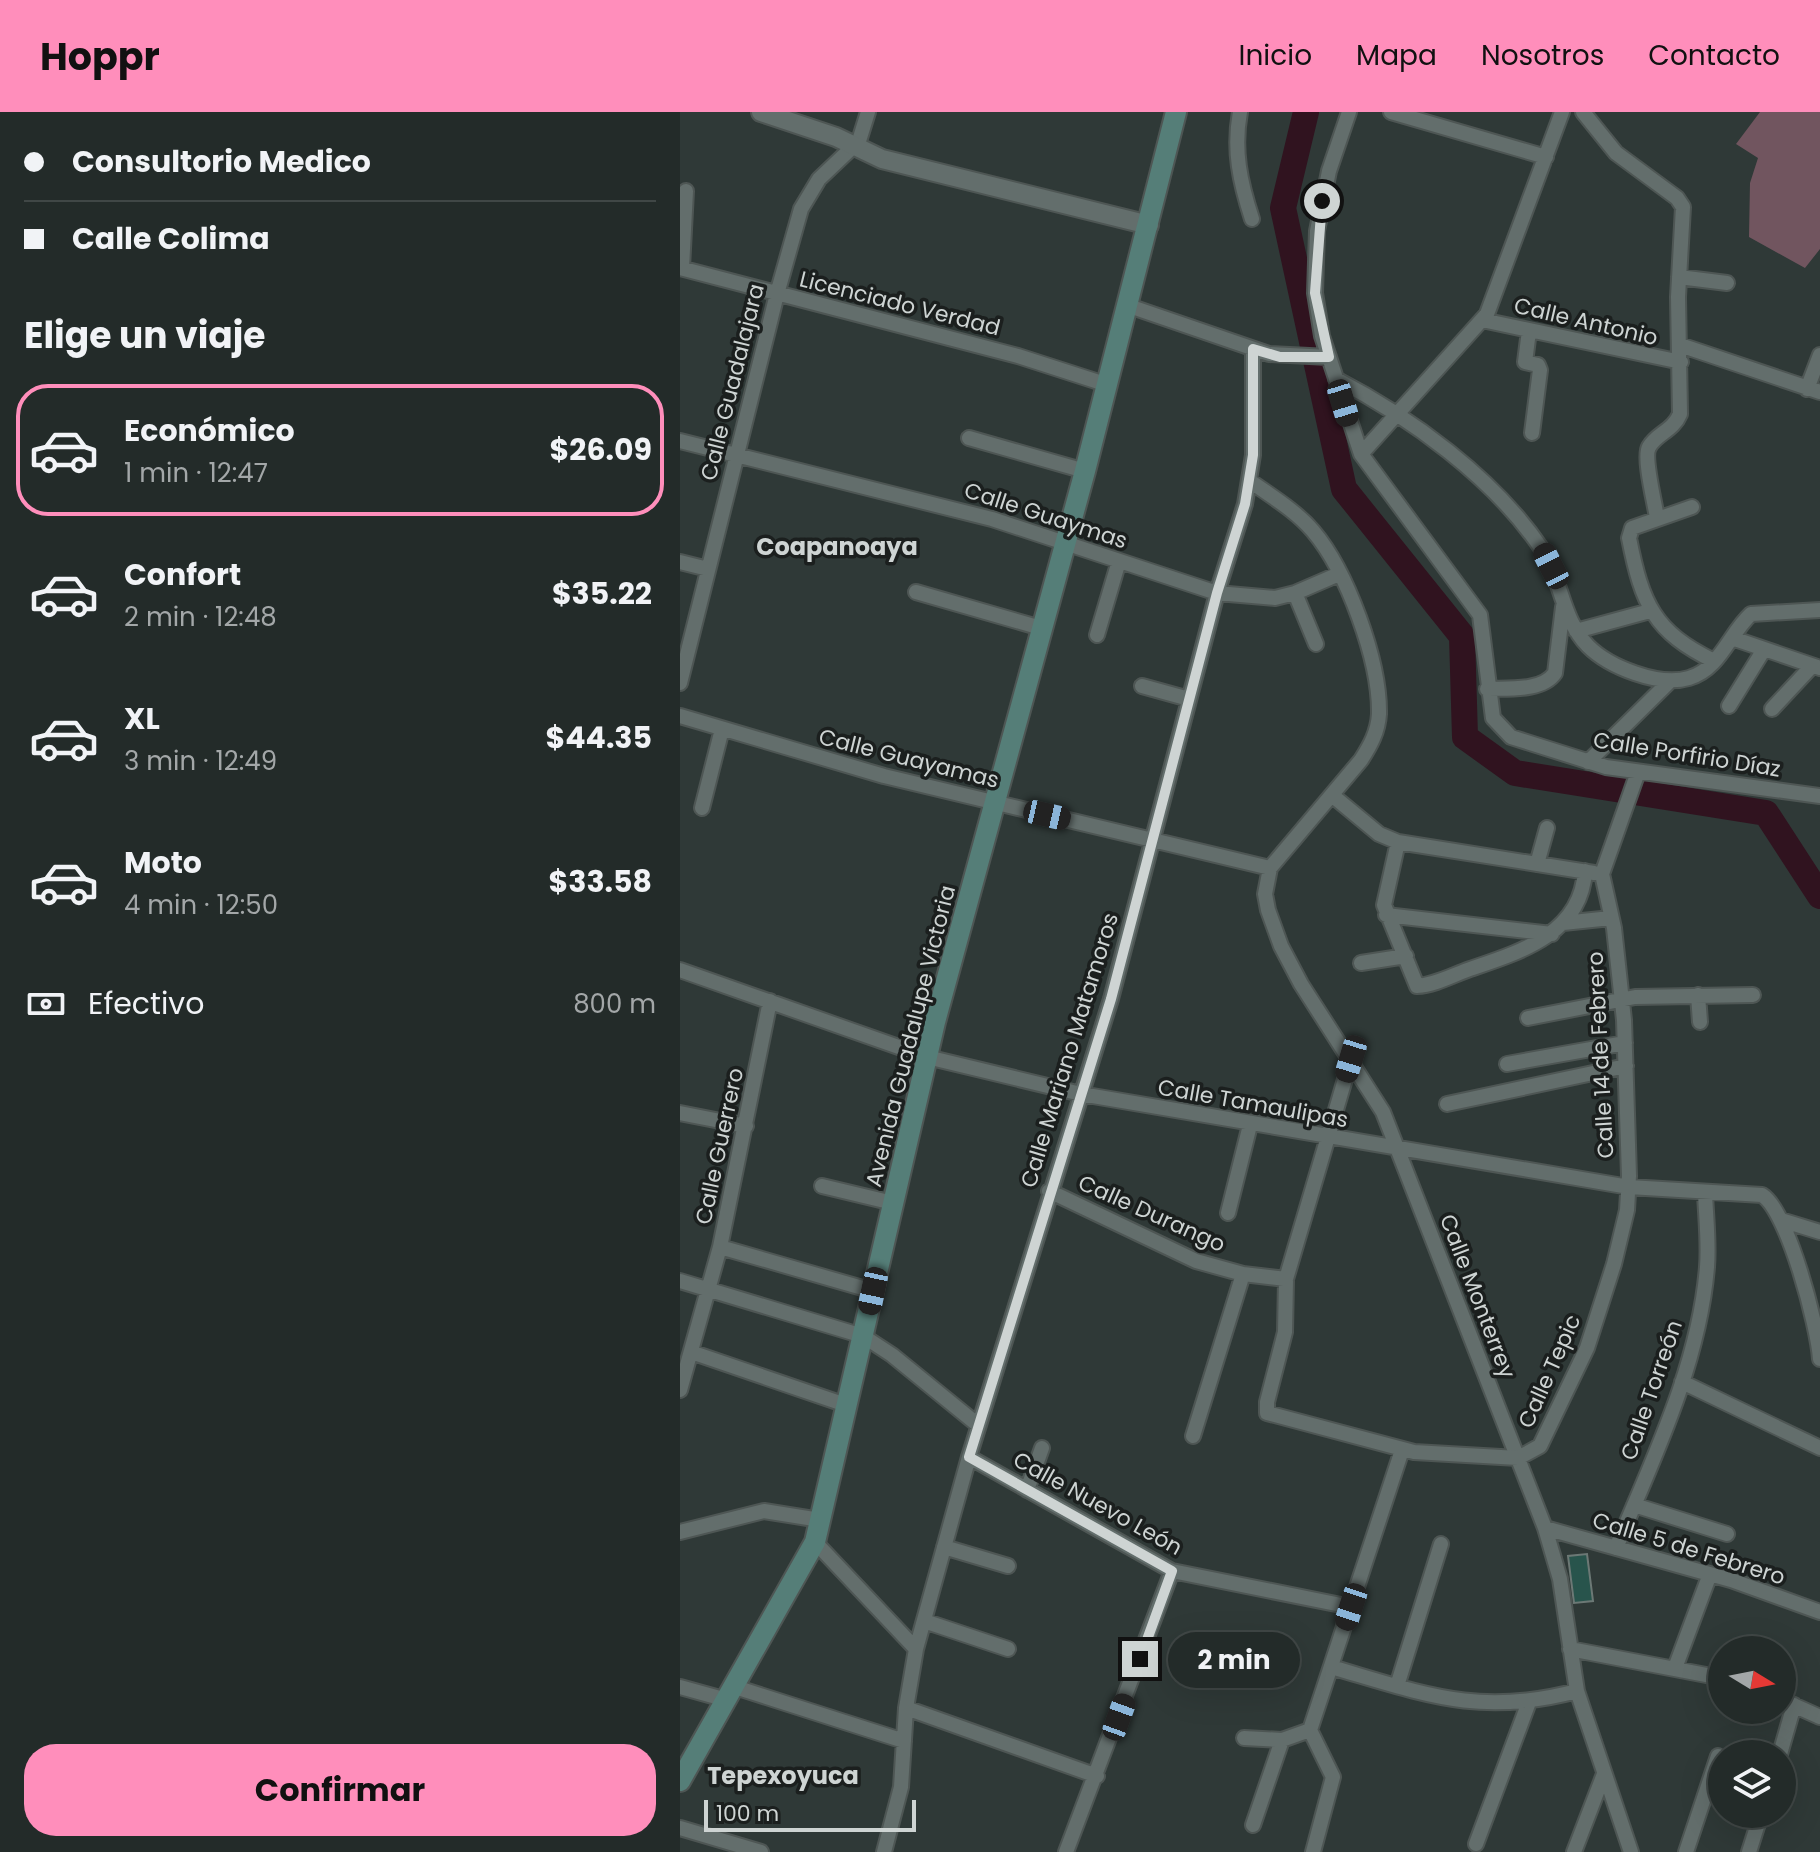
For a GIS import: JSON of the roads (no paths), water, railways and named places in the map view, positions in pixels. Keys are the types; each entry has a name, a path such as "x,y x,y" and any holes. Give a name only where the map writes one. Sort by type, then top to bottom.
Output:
{"main road":[{"name":"Avenida Guadalupe Victoria","path":"682,1772 731,1694 815,1542 927,1057 993,803 1067,542 1176,112"}],"street":[{"path":"761,112 882,159 1149,225"},
{"name":"Calle Guadalajara","path":"680,683 777,294 809,193 832,164 855,146 868,112"},
{"path":"1240,112 1237,133 1239,178 1252,219"},
{"name":"Calle Porfirio Díaz","path":"1349,112 1329,171 1317,231 1315,293 1326,357 1361,454 1480,615 1493,718 1511,737 1588,762 1638,772 1820,796"},
{"path":"1391,112 1546,157"},
{"path":"1361,454 1482,320 1562,112"},
{"path":"1583,112 1616,153 1677,198 1683,207 1679,277 1680,414 1671,430 1650,445 1646,456 1657,518"},
{"path":"681,268 686,191"},
{"name":"Licenciado Verdad","path":"681,268 1004,352 1108,385"},
{"path":"1679,277 1727,283"},
{"path":"1129,306 1253,349 1292,358 1326,357"},
{"name":"Calle Antonio","path":"1482,320 1681,362"},
{"path":"1529,331 1525,362 1538,365 1540,370 1532,433"},
{"path":"1680,345 1813,391 1820,355"},
{"name":"Calle Mariano Matamoros","path":"884,1852 898,1806 906,1708 916,1649 978,1425 1111,999 1217,593 1250,481 1254,431 1253,349"},
{"path":"1336,379 1398,414 1465,467 1525,527 1551,566 1564,607 1576,631 1589,647 1613,663 1670,681 1691,678 1714,661 1751,614 1820,610"},
{"path":"969,438 1085,471"},
{"name":"Calle Guaymas","path":"680,441 992,519 1217,593 1260,599 1295,593 1339,574"},
{"path":"1250,481 1310,528 1339,574 1351,599 1374,674 1379,716 1371,746 1333,796 1270,868"},
{"path":"1692,507 1632,528 1629,538 1650,611 1682,645 1714,661"},
{"path":"1097,635 1119,561"},
{"path":"680,562 708,569"},
{"path":"916,592 1041,628"},
{"path":"1295,593 1316,644"},
{"path":"1487,689 1534,685 1551,679 1564,607"},
{"path":"1576,631 1650,611"},
{"path":"1732,638 1816,667 1772,709"},
{"path":"1729,706 1763,651"},
{"path":"1588,762 1670,681"},
{"path":"1142,686 1189,699"},
{"name":"Calle Guayamas","path":"680,716 843,765 1270,868"},
{"path":"702,808 722,729"},
{"path":"1333,796 1379,834 1398,842 1602,874 1638,772"},
{"path":"1537,864 1547,828"},
{"path":"1398,842 1385,893 1386,915 1406,956 1414,984 1422,986 1519,952 1552,934 1577,901 1585,871"},
{"name":"Calle Monterrey","path":"1270,868 1265,894 1281,946 1301,984 1376,1096 1545,1528 1560,1579 1577,1691 1631,1852"},
{"name":"Calle 14 de Febrero","path":"1602,874 1622,1000 1629,1187"},
{"path":"1386,915 1552,934"},
{"path":"1563,923 1611,918"},
{"path":"1361,963 1406,956"},
{"name":"Calle Tamaulipas","path":"680,970 927,1057 1081,1094 1629,1187 1762,1195 1769,1199 1781,1220 1820,1232"},
{"path":"1698,995 1700,1022"},
{"path":"1528,1018 1622,1000 1753,995"},
{"name":"Calle Guerrero","path":"680,1390 720,1247 770,1001"},
{"path":"1507,1064 1625,1043"},
{"path":"1286,1279 1351,1059"},
{"path":"1447,1104 1626,1066"},
{"path":"680,1113 746,1126"},
{"path":"1228,1213 1250,1125"},
{"path":"822,1186 893,1203"},
{"name":"Calle Tepic","path":"1286,1279 1285,1332 1267,1413 1402,1450 1518,1458 1540,1446 1572,1385 1614,1264 1629,1187"},
{"name":"Calle Durango","path":"1049,1191 1196,1261 1243,1274 1286,1279"},
{"name":"Calle Torreón","path":"1616,1548 1682,1382 1703,1297 1708,1244 1705,1193"},
{"path":"1781,1220 1812,1309 1820,1359"},
{"path":"720,1247 873,1291"},
{"path":"1193,1436 1243,1274"},
{"path":"680,1281 863,1336 978,1425"},
{"path":"691,1352 846,1405"},
{"path":"1682,1382 1820,1448"},
{"path":"1027,1490 1042,1448"},
{"path":"1313,1852 1333,1777 1310,1730 1402,1450"},
{"name":"Calle Nuevo León","path":"969,1457 1172,1571 1351,1607"},
{"path":"1634,1505 1727,1534"},
{"path":"680,1532 764,1511 820,1520"},
{"name":"Calle 5 de Febrero","path":"1545,1528 1710,1574 1820,1612"},
{"path":"815,1542 916,1649"},
{"path":"1397,1686 1441,1544"},
{"path":"944,1547 1008,1566"},
{"path":"1066,1852 1172,1571"},
{"path":"1675,1668 1710,1574"},
{"path":"924,1621 1008,1649"},
{"path":"1570,1649 1708,1675"},
{"path":"1331,1667 1456,1700 1507,1705 1577,1691"},
{"path":"680,1687 731,1694 904,1741"},
{"path":"1476,1844 1529,1702"},
{"path":"1796,1706 1820,1717"},
{"path":"906,1708 1097,1776"},
{"path":"1244,1738 1282,1740 1310,1730"},
{"path":"1253,1825 1282,1740"},
{"path":"1574,1852 1604,1774"},
{"path":"1686,1852 1708,1786"},
{"path":"680,1828 760,1852"},
{"path":"1749,1852 1757,1828"}],"waterway":[{"path":"1306,112 1283,208 1344,489 1462,636 1465,737 1515,773 1766,813 1820,896"}],"district":[{"name":"Coapanoaya","path":"837,547"},
{"name":"Tepexoyuca","path":"783,1776"}]}
